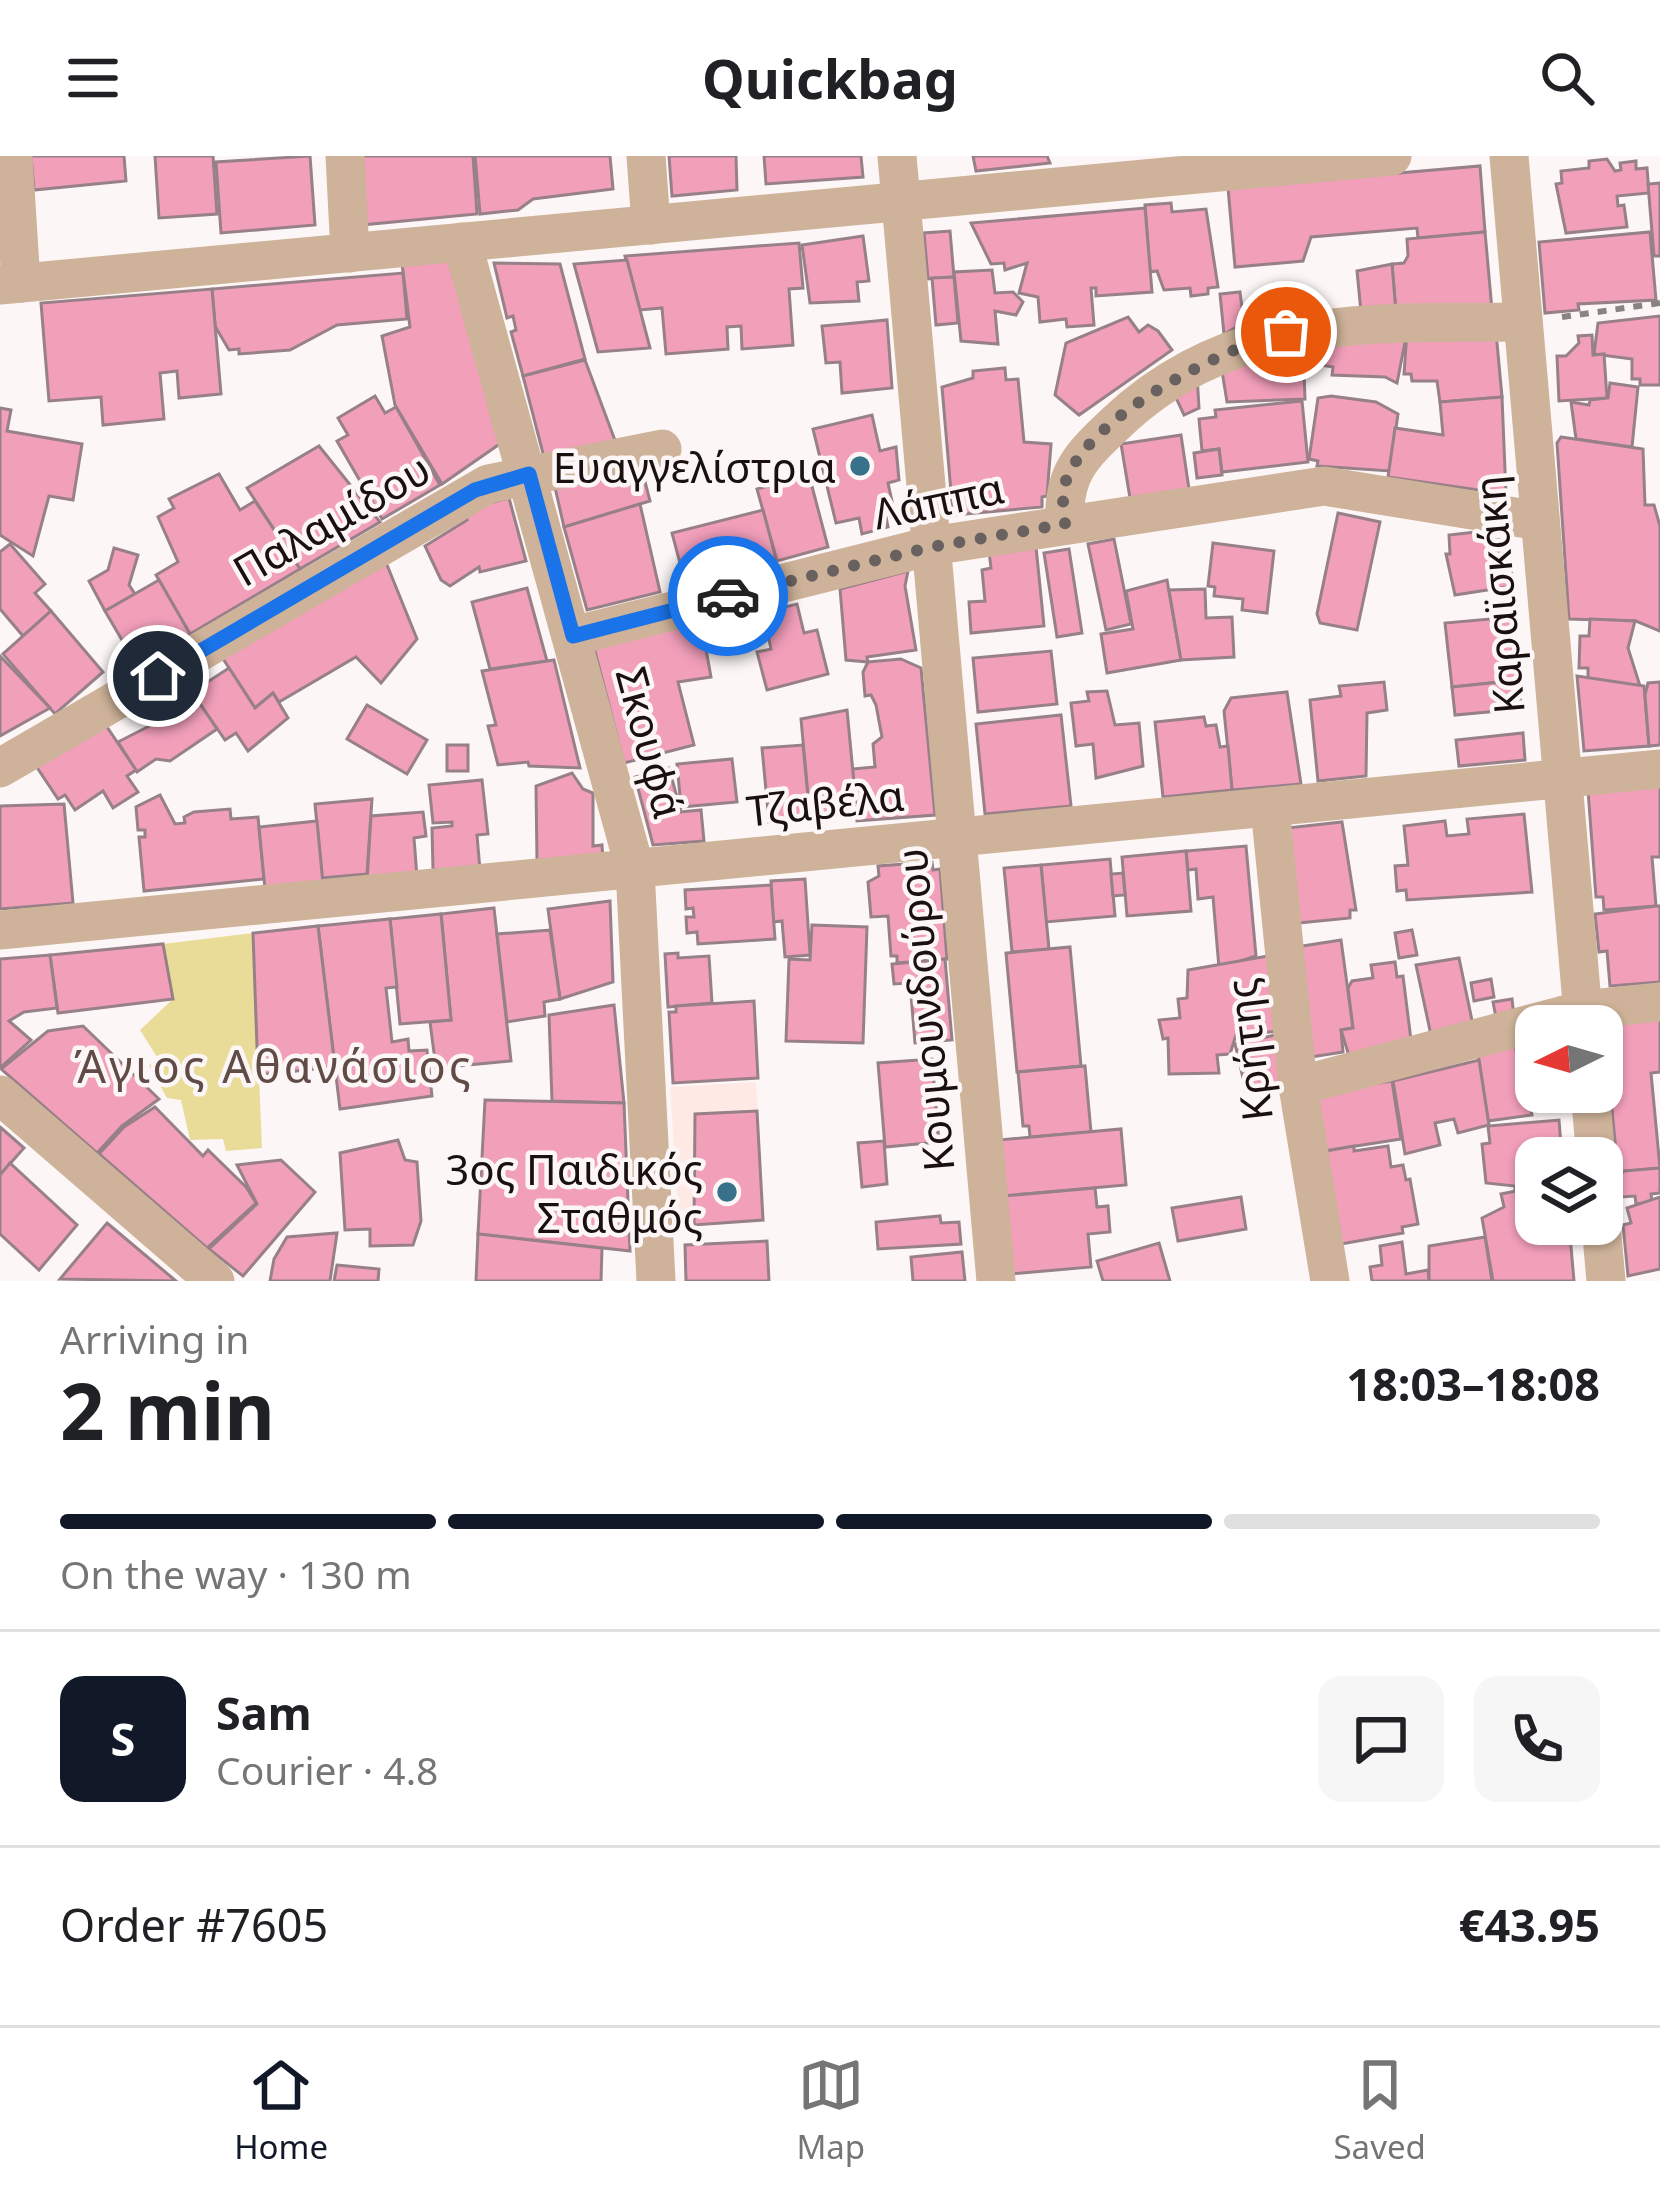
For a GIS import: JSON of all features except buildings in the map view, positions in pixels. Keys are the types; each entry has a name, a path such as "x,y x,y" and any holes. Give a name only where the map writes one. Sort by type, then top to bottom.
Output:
{"street":[{"path":"13,156 11,284 1392,156"},
{"path":"345,156 350,253"},
{"path":"646,156 651,225"},
{"name":"Κουμουνδούρου","path":"897,156 995,1281"},
{"name":"Καραϊσκάκη","path":"1508,156 1582,1005"},
{"name":"Σκουφά","path":"462,242 635,869 656,1281"},
{"path":"1065,524 1066,482 1103,435 1153,390 1214,358 1264,338 1317,327 1523,322"},
{"name":"Παλαμίδου","path":"0,768 475,490 529,474 662,449"},
{"name":"Λάππα","path":"573,636 931,547 1324,486 1540,521"},
{"name":"Τζαβέλα","path":"0,930 1660,770"},
{"name":"Κρήτης","path":"1270,807 1298,1086 1330,1281"},
{"path":"1623,1010 1660,1002"},
{"path":"1298,1086 1515,1034"},
{"path":"0,1095 215,1281"},
{"path":"1603,1245 1606,1281"}],"path":[{"path":"1523,322 1660,303"}],"shaded area":[{"path":"253,933 262,1148 226,1151 223,1139 190,1140 181,1100 167,1098 149,1066 157,1057 140,1030 173,999 163,944"},
{"name":"3ος Παιδικός Σταθμός","path":"756,1082 765,1222 679,1227 670,1087"}],"way so far":[{"path":"728,596 931,547 1065,524 1064,486 1069,477 1103,435 1153,390 1214,358 1286,332"}],"place":[{"name":"Ευαγγελίστρια","path":"860,466"},
{"name":"3ος Παιδικός Σταθμός","path":"727,1192"}],"district":[{"name":"Άγιος Αθανάσιος","path":"274,1065"}],"route":[{"path":"158,676 475,490 529,474 573,636 728,596"}]}
